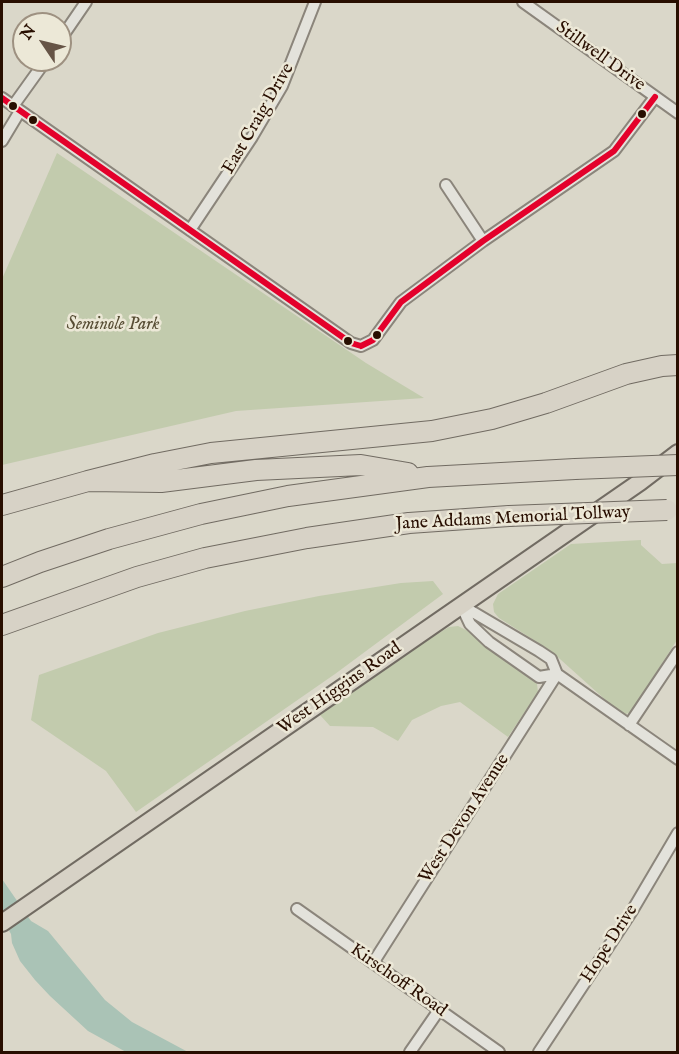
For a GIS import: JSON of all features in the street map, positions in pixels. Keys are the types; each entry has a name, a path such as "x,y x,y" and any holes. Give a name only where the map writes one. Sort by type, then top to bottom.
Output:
{"highway":[{"path":"2,505 155,464 211,453 432,431 492,419 626,374 678,365"},
{"path":"88,481 161,482 256,470 361,465 428,477"},
{"path":"2,577 109,539 201,514 288,496 428,477 678,465"},
{"name":"Jane Addams Memorial Tollway","path":"2,625 137,577 205,558 307,538 409,523 509,516 672,510"}],"main road":[{"name":"West Higgins Road","path":"2,923 640,482 678,453"}],"street":[{"path":"72,22 86,2"},
{"name":"East Craig Drive","path":"190,230 252,138 282,86 315,2"},
{"name":"Stillwell Drive","path":"523,2 678,112"},
{"path":"2,141 17,109 39,72"},
{"path":"2,98 351,343 361,346 373,340 401,302 614,151 655,97"},
{"path":"446,185 483,242"},
{"path":"461,604 470,624 489,642 539,677 557,674"},
{"path":"461,604 551,659 557,674 678,759"},
{"path":"629,725 678,652"},
{"name":"West Devon Avenue","path":"373,963 557,674"},
{"name":"Hope Drive","path":"539,1053 632,911 678,833"},
{"name":"Kirschoff Road","path":"297,909 499,1053"},
{"path":"410,1053 439,1010"}],"green space":[{"name":"Seminole Park","path":"57,153 366,363 424,398 236,411 2,465 2,279"},
{"path":"641,540 641,545 662,564 677,563 677,640 631,712 626,714 619,712 551,651 499,618 494,612 493,604 498,594 571,544"},
{"path":"433,581 443,594 335,674 136,812 106,771 31,720 39,675 158,633 245,611 319,596 401,583"},
{"path":"458,626 468,631 537,684 538,692 508,737 460,702 441,706 412,720 398,741 373,727 330,726 320,715 437,634 449,627"}],"shaded area":[{"path":"2,879 31,921 48,931 105,1000 132,1022 188,1052 126,1052 88,1031 50,996 20,961 12,943 11,934 2,918"}],"transit line":[{"path":"361,346 373,340 401,302 483,241 614,151 655,97"},
{"path":"2,98 351,343 361,346"}]}
